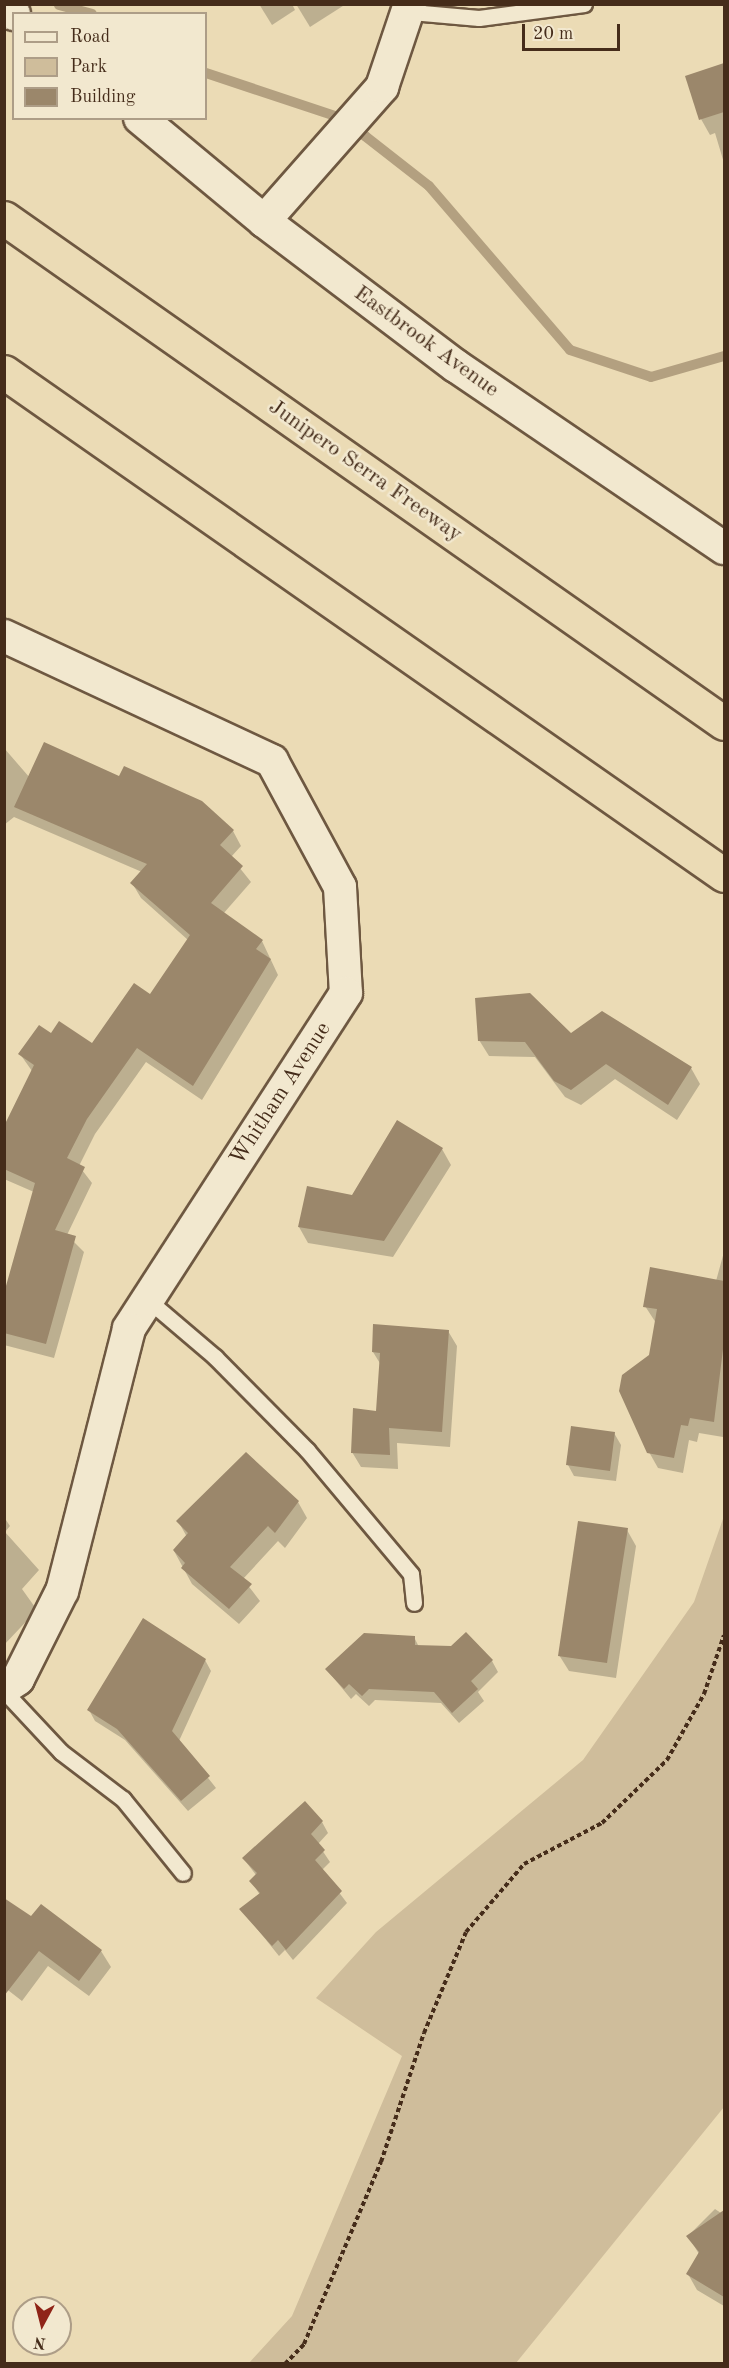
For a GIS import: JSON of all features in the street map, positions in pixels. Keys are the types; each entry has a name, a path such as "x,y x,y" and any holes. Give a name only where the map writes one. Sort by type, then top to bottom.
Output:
{"highway":[{"name":"Junipero Serra Freeway","path":"4,218 724,723"},
{"path":"4,372 724,875"}],"street":[{"path":"264,221 382,87 410,8"},
{"name":"Eastbrook Avenue","path":"142,120 264,221 456,366 724,548"},
{"name":"Whitham Avenue","path":"4,636 272,760 340,887 346,993 129,1329 62,1591 18,1679 4,1690"}],"lane":[{"path":"410,8 479,18 584,4"},
{"path":"148,1300 216,1357 307,1450 411,1574 414,1603"},
{"path":"4,1690 61,1752 123,1799 183,1873"}],"path":[{"path":"285,2364 304,2344 381,2163 424,2033 466,1932 524,1864 602,1824 667,1760 704,1695 724,1635"}],"green space":[{"path":"724,1516 724,2107 516,2363 249,2363 292,2316 402,2056 316,1998 376,1932 583,1760 694,1602"}],"building":[{"path":"724,63 724,112 699,120 685,76"},
{"path":"44,742 119,776 124,766 202,801 234,830 220,845 243,866 211,903 263,940 256,949 271,959 193,1086 137,1048 87,1119 67,1158 85,1167 55,1230 76,1236 46,1344 4,1333 4,1293 35,1183 4,1169 4,1126 34,1065 18,1054 39,1025 51,1033 59,1021 92,1043 134,983 150,994 190,935 130,883 147,864 14,807"},
{"path":"530,993 571,1033 602,1011 692,1067 668,1105 606,1064 571,1090 554,1081 525,1042 478,1041 475,998"},
{"path":"397,1120 443,1148 384,1241 298,1227 307,1186 352,1195"},
{"path":"650,1267 724,1281 724,1341 714,1422 690,1418 688,1426 681,1425 674,1458 647,1453 619,1391 622,1375 649,1355 657,1309 643,1307"},
{"path":"373,1324 449,1330 442,1432 389,1428 390,1455 351,1453 353,1408 376,1411 380,1353 372,1352"},
{"path":"571,1426 615,1432 610,1471 566,1465"},
{"path":"246,1452 299,1501 275,1533 268,1526 230,1567 252,1584 229,1609 181,1568 185,1563 173,1550 188,1533 176,1521"},
{"path":"578,1521 628,1528 607,1663 558,1656"},
{"path":"143,1618 206,1659 172,1731 210,1776 181,1801 117,1729 87,1710"},
{"path":"466,1632 493,1660 471,1681 478,1689 452,1713 434,1692 369,1689 362,1696 349,1684 344,1689 325,1669 364,1633 415,1636 415,1645 451,1646"},
{"path":"305,1801 323,1821 311,1834 325,1850 315,1860 342,1891 286,1950 278,1940 272,1946 239,1909 260,1893 249,1881 257,1873 242,1858"},
{"path":"4,1898 31,1916 41,1904 102,1950 79,1981 39,1951 4,1996"},
{"path":"724,2210 724,2297 686,2274 699,2252 686,2236"}],"waterway":[{"path":"59,5 85,12"},
{"path":"207,73 338,117 365,136 429,186 570,350 651,377 724,356"}]}
